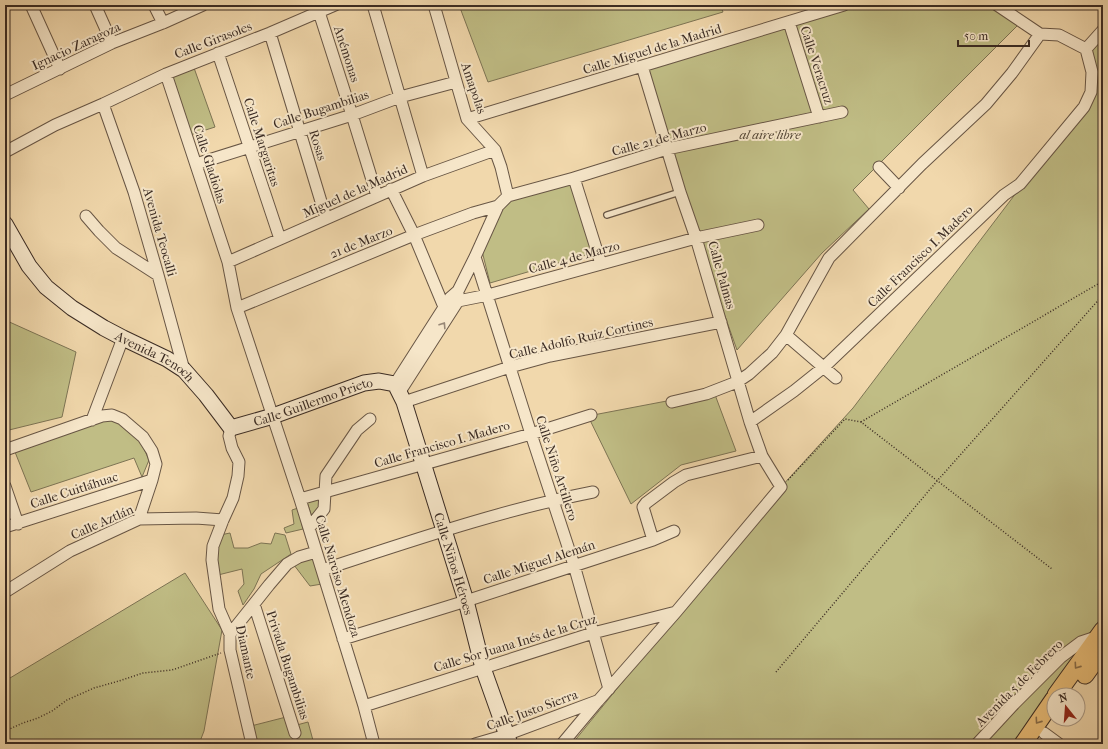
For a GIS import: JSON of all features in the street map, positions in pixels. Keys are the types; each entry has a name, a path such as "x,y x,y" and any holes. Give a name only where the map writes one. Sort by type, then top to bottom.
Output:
{"main road":[{"path":"1063,687 1102,639"},
{"path":"1075,687 1102,639"},
{"path":"1023,744 1046,710"},
{"path":"1040,738 1048,727"}],"street":[{"path":"31,5 60,69"},
{"path":"94,5 112,43"},
{"path":"154,5 163,23"},
{"name":"Ignacio Zaragoza","path":"6,91 60,69 112,43 203,5"},
{"name":"Calle Girasoles","path":"5,152 55,125 166,74 270,33 335,5"},
{"path":"374,5 423,176"},
{"name":"Amapolas","path":"434,5 468,119 495,150 502,167 508,196"},
{"name":"Calle Miguel de la Madrid","path":"468,119 844,5"},
{"path":"997,5 1040,34 1059,34 1086,49 1103,30"},
{"name":"Anémonas","path":"319,12 377,196"},
{"name":"Calle Veracruz","path":"789,22 819,117"},
{"name":"Rosas","path":"270,33 326,218"},
{"path":"672,402 706,394 737,382 749,374 772,353 786,335 829,258 922,164 986,104 1012,73 1040,34"},
{"name":"Calle Francisco I. Madero","path":"750,422 824,368 1004,195 1020,184 1084,107 1091,92 1092,72 1086,49"},
{"name":"Calle Margaritas","path":"218,53 280,239"},
{"name":"Calle Palmas","path":"642,66 680,192 696,238 737,382 750,422 762,456 781,487"},
{"name":"Calle Gladiolas","path":"166,74 228,262"},
{"name":"Calle Bugambilias","path":"196,164 352,115 400,97 456,82"},
{"name":"Avenida Teocalli","path":"103,104 134,192 184,370"},
{"name":"Calle 21 de Marzo","path":"508,196 574,178 667,149 842,112"},
{"name":"Miguel de la Madrid","path":"228,262 423,176 495,150"},
{"path":"879,167 899,188"},
{"path":"574,178 601,264"},
{"path":"391,190 414,235 444,307"},
{"path":"399,393 458,296 498,206 508,196"},
{"name":"21 de Marzo","path":"237,308 414,235 473,213 498,206"},
{"path":"86,216 116,248 158,275"},
{"name":"Avenida Tenoch","path":"5,224 29,266 46,287 72,308 122,338 167,359 184,370 206,395 231,428"},
{"name":"Calle 4 de Marzo","path":"458,296 488,294 696,238 758,225"},
{"name":"Calle Niño Artillero","path":"475,257 574,566 609,689"},
{"path":"228,262 237,308"},
{"path":"399,393 444,307 450,298 458,296"},
{"name":"Calle Narciso Mendoza","path":"237,308 300,499 364,706 374,744"},
{"name":"Calle Adolfo Ruiz Cortines","path":"399,393 550,356 721,322"},
{"path":"786,335 836,378"},
{"path":"92,420 122,338"},
{"name":"Calle Guillermo Prieto","path":"231,428 273,416 364,383 379,381 399,393"},
{"name":"Calle Niños Héroes","path":"399,393 466,601 483,668 508,739"},
{"path":"5,450 102,416 112,415 122,419 143,437 152,451 156,464 139,519"},
{"name":"Calle Francisco I. Madero","path":"300,499 531,434 591,415"},
{"path":"309,528 324,509 326,498 326,476 357,430 370,419"},
{"path":"222,520 233,498 238,476 239,462 232,448 229,436 231,428"},
{"path":"653,540 643,507 646,503 686,475 762,456"},
{"name":"Calle Cuitláhuac","path":"5,527 152,480"},
{"path":"5,486 18,524"},
{"path":"562,744 781,487"},
{"path":"322,570 444,530 552,500 593,492"},
{"name":"Calle Aztlán","path":"5,592 70,551 139,519 196,518 222,520"},
{"name":"Diamante","path":"222,520 213,546 212,560 219,609 230,634 230,650 252,744"},
{"name":"Calle Miguel Alemán","path":"343,639 574,566 653,540 674,531"},
{"path":"230,634 287,564 299,557 316,552"},
{"name":"Privada Bugambilias","path":"254,604 295,733"},
{"name":"Calle Sor Juana Inés de la Cruz","path":"364,706 594,633 676,612"},
{"name":"Avenida 5 de Febrero","path":"977,744 1061,657 1081,642 1102,639"},
{"name":"Calle Justo Sierra","path":"475,744 508,739 598,701"},
{"path":"1040,738 1059,744"}],"lane":[{"path":"607,215 680,192"}],"path":[{"path":"861,422 1103,281"},
{"path":"776,672 937,481 1103,295"},
{"path":"781,487 845,419 861,422 1052,568"},
{"path":"5,731 43,716 67,700 94,688 143,673 172,670 230,650"}],"green space":[{"path":"459,5 720,5 723,12 488,82"},
{"name":"al aire libre","path":"849,5 996,5 1021,22 853,190 869,209 822,253 737,350 694,229 647,69"},
{"path":"1103,36 1103,628 1062,687 1046,687 1046,711 1023,744 979,744 1046,678 967,744 572,744 781,487 853,408 1095,89 1091,50"},
{"path":"193,65 215,127 187,136 167,75"},
{"path":"573,178 596,252 490,283 482,251 508,198"},
{"path":"5,320 76,352 62,417 5,431"},
{"path":"714,392 736,451 681,465 631,504 588,416"},
{"path":"110,417 140,440 149,460 142,477 134,458 31,492 15,452"},
{"path":"323,496 323,508 313,520 306,499"},
{"path":"298,508 303,529 286,533 284,528 294,524 292,510"},
{"path":"230,533 234,548 248,548 261,543 271,544 275,533 285,535 291,554 261,574 254,589 243,605 238,591 244,584 242,569 218,575 215,536"},
{"path":"311,554 322,584 310,586 294,565"},
{"path":"185,573 222,630 204,731 199,744 5,744 5,681"},
{"path":"290,716 293,726 308,722 314,744 256,744 251,726"}]}
